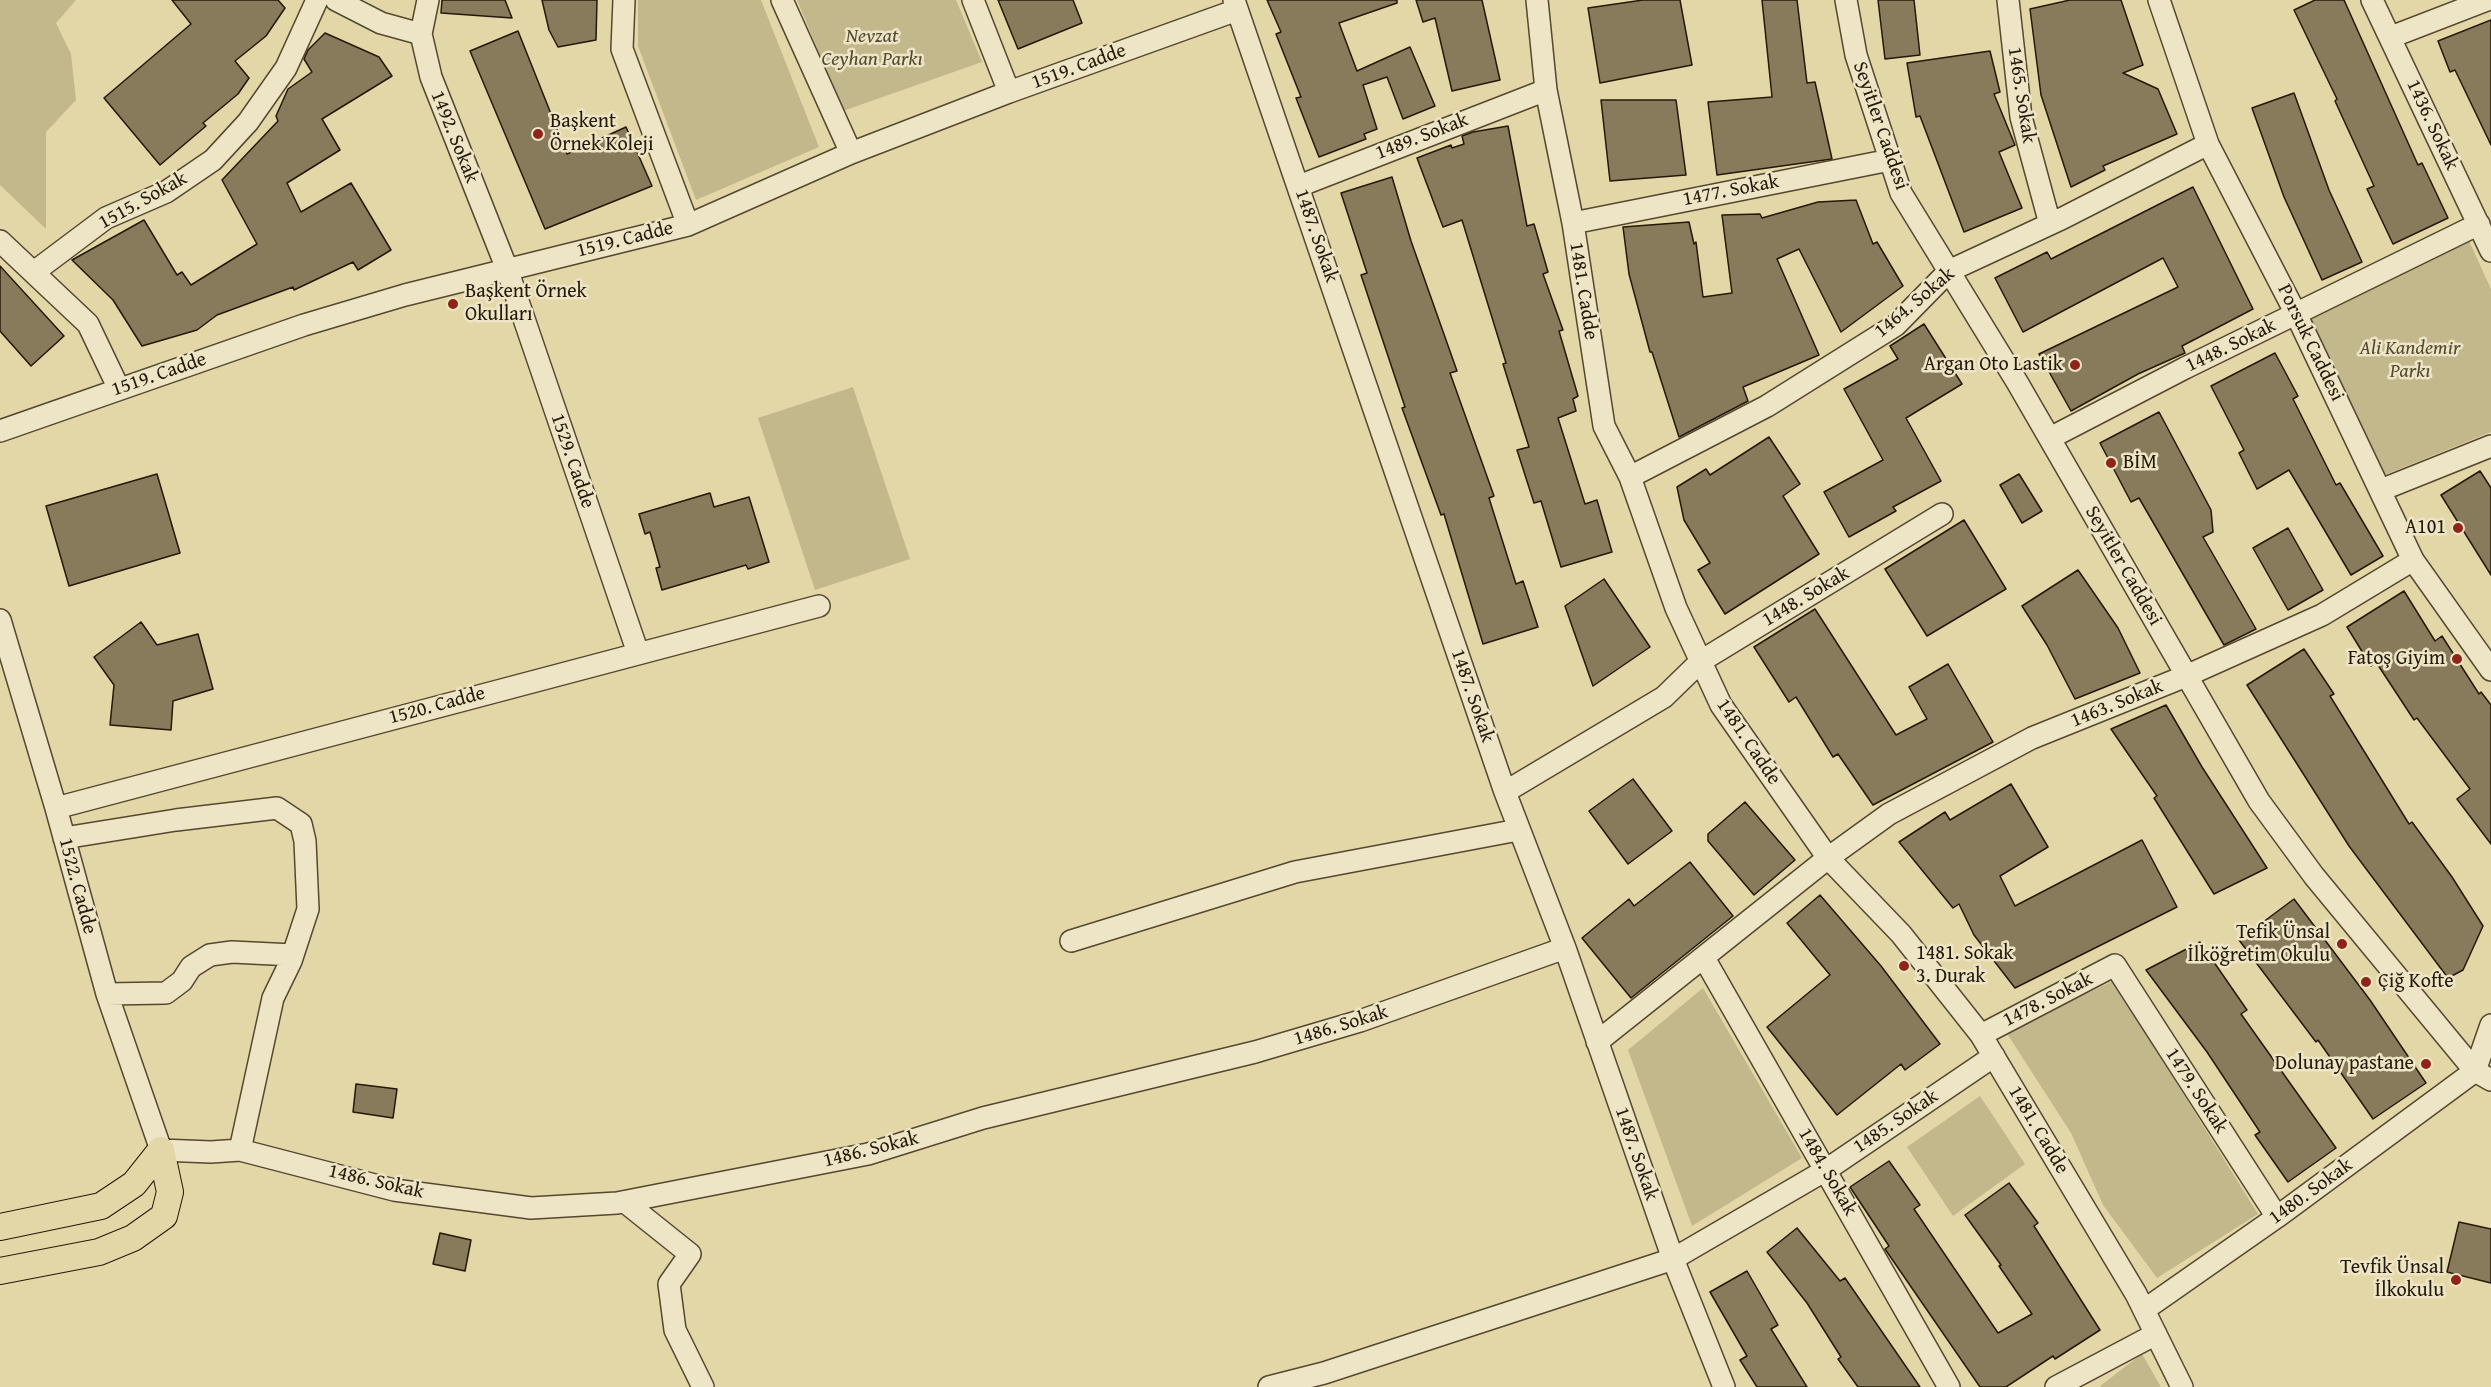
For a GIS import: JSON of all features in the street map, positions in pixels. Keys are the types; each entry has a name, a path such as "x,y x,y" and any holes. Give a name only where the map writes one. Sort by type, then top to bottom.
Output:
{"main road":[{"path":"0,1227 101,1206 134,1184 160,1150"},
{"path":"0,1271 99,1252 133,1238 164,1216 170,1192 160,1150"}],"street":[{"name":"1515. Sokak","path":"34,272 106,218 166,192 213,160 248,122 286,68 317,0"},
{"path":"336,0 381,23 421,34"},
{"name":"1492. Sokak","path":"428,0 421,34 430,77 507,269"},
{"path":"624,0 622,49 688,225"},
{"path":"782,0 851,153"},
{"path":"973,0 1009,92"},
{"name":"1481. Cadde","path":"1537,0 1546,90 1573,223 1604,426 1630,477 1676,608 1721,705 1828,858 1901,934 1981,1035 2144,1310 2182,1387"},
{"name":"Seyitler Caddesi","path":"1845,0 1856,55 1901,193 2050,438 2259,801 2314,876 2483,1075"},
{"name":"1465. Sokak","path":"2008,0 2021,117 2050,224"},
{"name":"Porsuk Caddesi","path":"2159,0 2208,144 2296,314 2382,490 2413,560 2491,670"},
{"name":"1436. Sokak","path":"2372,0 2491,251"},
{"path":"2391,38 2487,0"},
{"name":"1519. Cadde","path":"0,431 304,325 405,295 688,225 851,153 1236,5"},
{"name":"1487. Sokak","path":"1236,5 1518,830 1565,948 1673,1259 1724,1387"},
{"name":"1489. Sokak","path":"1299,186 1546,90"},
{"name":"1464. Sokak","path":"1630,477 1767,406 1896,326 1949,271 2050,224 2208,144"},
{"name":"1477. Sokak","path":"1573,223 1890,160"},
{"name":"1448. Sokak","path":"2050,438 2479,224"},
{"path":"0,241 88,324 119,389"},
{"name":"1529. Cadde","path":"507,269 638,653"},
{"path":"2382,490 2491,446"},
{"name":"1448. Sokak","path":"1505,792 1656,702 1679,685 1701,661 1942,514"},
{"name":"1463. Sokak","path":"1828,858 1889,814 2032,738 2186,676 2322,615 2413,560"},
{"name":"1520. Cadde","path":"56,807 819,606"},
{"name":"1522. Cadde","path":"0,620 56,807 107,994 160,1150"},
{"path":"64,838 176,820 277,808 301,824 305,841 308,909 293,955 273,998 240,1150"},
{"path":"1071,941 1295,872 1518,830"},
{"path":"1597,1042 1828,858"},
{"name":"1486. Sokak","path":"160,1150 211,1152 240,1150 394,1190 531,1208 625,1202 868,1154 983,1118 1255,1052 1360,1022 1565,948"},
{"path":"107,994 166,993 182,981 191,967 210,955 232,952 293,955"},
{"name":"1484. Sokak","path":"1704,958 1949,1387"},
{"name":"1478. Sokak","path":"1981,1035 2115,965"},
{"name":"1479. Sokak","path":"2115,965 2277,1217"},
{"path":"2483,1075 2491,1025"},
{"name":"1485. Sokak","path":"1269,1387 1324,1373 1673,1259 1826,1170 1994,1056"},
{"name":"1480. Sokak","path":"2144,1310 2483,1075"},
{"path":"625,1202 690,1254 669,1284 675,1330 703,1387"},
{"path":"2056,1387 2156,1334"}],"green space":[{"path":"0,0 76,0 56,23 71,54 76,100 46,132 46,229 0,185"},
{"path":"638,0 761,0 819,147 696,200 638,46"},
{"name":"Nevzat Ceyhan Parkı","path":"797,0 956,0 982,62 843,111"},
{"name":"Ali Kandemir Parkı","path":"2469,241 2491,289 2491,432 2377,478 2302,322"},
{"path":"853,387 910,559 815,590 758,418"},
{"path":"2113,981 2258,1214 2157,1278 2103,1205 2071,1133 2006,1032"},
{"path":"1703,988 1802,1158 1692,1226 1628,1050"},
{"path":"1980,1096 2025,1164 1953,1216 1907,1147"},
{"path":"2142,1354 2161,1387 2100,1386"}],"building":[{"path":"172,0 278,0 285,8 266,36 235,61 249,78 238,94 203,123 206,126 160,165 104,98 191,24"},
{"path":"442,0 505,0 512,18 441,13"},
{"path":"542,0 597,0 596,40 558,47 549,30"},
{"path":"998,0 1073,0 1082,23 1018,49"},
{"path":"1267,0 1397,0 1397,3 1339,23 1357,71 1410,47 1435,106 1403,119 1387,77 1363,85 1377,129 1364,134 1366,139 1319,157 1296,98 1301,97 1276,34 1281,32"},
{"path":"1416,0 1482,0 1500,80 1452,91 1435,18 1423,22"},
{"path":"1643,0 1680,0 1692,65 1600,83 1588,8"},
{"path":"1762,0 1797,0 1807,83 1815,82 1832,159 1717,175 1708,102 1772,97"},
{"path":"1878,0 1914,0 1920,55 1885,59"},
{"path":"2070,0 2121,0 2143,65 2123,73 2158,89 2177,134 2103,166 2105,170 2071,187 2041,95 2030,9"},
{"path":"2315,0 2344,0 2418,165 2422,163 2448,218 2393,244 2367,189 2374,186 2335,101 2337,99 2294,10"},
{"path":"2491,20 2491,145 2455,70 2450,72 2438,41"},
{"path":"518,31 567,154 626,127 652,186 545,229 470,51"},
{"path":"325,33 379,57 392,76 322,119 340,150 287,183 301,212 351,183 391,250 358,270 353,262 294,290 293,287 217,315 197,330 142,346 113,300 72,260 144,220 177,275 182,272 191,285 257,244 222,180 278,121 276,116 288,89 312,72 304,59 308,50"},
{"path":"1990,51 2000,92 1994,94 2015,145 1999,152 2022,208 1964,232 1920,116 1916,117 1907,63"},
{"path":"2294,93 2329,190 2362,262 2322,280 2284,197 2252,108"},
{"path":"1601,100 1676,100 1686,175 1610,181"},
{"path":"1508,126 1527,226 1534,224 1548,272 1543,274 1563,330 1559,331 1578,396 1573,399 1576,411 1558,418 1585,504 1597,500 1612,552 1561,567 1541,501 1534,503 1517,450 1529,447 1462,220 1443,227 1417,158 1451,145 1452,148 1464,144 1462,136 1473,132"},
{"path":"1392,177 1411,241 1457,371 1450,373 1494,496 1489,498 1516,584 1523,581 1538,627 1483,644 1444,514 1441,515 1402,408 1405,407 1361,275 1367,273 1341,193"},
{"path":"2193,187 2253,309 2182,346 2185,353 2138,374 2071,411 2039,354 2178,287 2163,258 2023,332 1995,278 2047,252 2051,259"},
{"path":"1856,200 1873,244 1877,242 1903,286 1841,332 1799,249 1777,259 1819,355 1743,387 1748,401 1679,437 1652,352 1650,352 1629,274 1623,227 1689,222 1694,244 1696,242 1703,297 1732,293 1722,215 1760,214 1762,218 1818,202"},
{"path":"0,266 64,336 31,366 0,331"},
{"path":"1924,324 1962,384 1906,418 1941,481 1893,507 1896,511 1849,537 1824,492 1883,460 1844,389 1898,359 1890,346"},
{"path":"2275,353 2298,396 2293,399 2336,485 2340,483 2383,556 2351,575 2289,470 2257,489 2239,453 2244,450 2211,386"},
{"path":"2159,412 2211,510 2213,532 2203,537 2256,629 2224,645 2139,498 2131,502 2100,443"},
{"path":"1769,437 1800,484 1783,496 1819,554 1725,614 1698,570 1710,563 1684,520 1677,487 1706,469 1710,475"},
{"path":"2480,471 2491,488 2491,575 2441,495"},
{"path":"157,474 180,553 69,586 46,506"},
{"path":"2019,474 2042,511 2022,523 2000,485"},
{"path":"710,493 714,507 749,497 769,562 748,569 746,565 662,590 656,568 660,567 650,532 645,534 639,514"},
{"path":"1964,520 2006,589 1927,636 1885,569"},
{"path":"2288,528 2323,590 2288,610 2253,548"},
{"path":"2078,570 2118,628 2140,673 2075,699 2047,645 2022,606"},
{"path":"1604,579 1650,647 1593,686 1565,606"},
{"path":"2404,591 2435,641 2442,636 2479,694 2481,692 2491,705 2491,844 2457,799 2470,789 2417,718 2414,720 2376,662 2371,666 2347,627"},
{"path":"1815,609 1896,735 1927,719 1909,687 1948,664 1993,742 1873,805 1838,754 1833,757 1796,697 1789,702 1754,647"},
{"path":"141,622 157,645 198,634 213,689 173,701 171,730 110,725 114,685 94,657"},
{"path":"2304,649 2334,694 2330,696 2409,824 2412,822 2452,877 2483,926 2463,970 2448,978 2349,846 2247,685"},
{"path":"2166,705 2202,767 2267,868 2214,894 2154,798 2157,796 2111,729"},
{"path":"1633,779 1672,831 1628,864 1589,811"},
{"path":"2011,784 2048,847 2000,876 2015,906 2142,840 2177,907 2015,988 1974,935 1959,904 1953,908 1899,842 1945,812 1950,820"},
{"path":"1745,802 1795,860 1754,895 1708,841 1708,834"},
{"path":"1690,862 1733,916 1631,998 1582,938 1629,899 1634,906"},
{"path":"1820,895 1881,966 1940,1044 1905,1070 1901,1064 1837,1115 1767,1027 1830,975 1787,923"},
{"path":"2294,899 2370,1000 2426,1083 2373,1119 2318,1040 2316,1042 2239,940"},
{"path":"2200,942 2247,1010 2241,1014 2336,1148 2288,1182 2255,1135 2260,1132 2207,1052 2146,970"},
{"path":"356,1084 397,1089 393,1118 353,1112"},
{"path":"1889,1161 1920,1205 1914,1209 1998,1333 2032,1314 1965,1215 2009,1183 2038,1223 2034,1226 2100,1330 2055,1359 2053,1356 2006,1387 1980,1387 1885,1249 1889,1246 1850,1187"},
{"path":"2459,1222 2491,1229 2491,1283 2447,1272"},
{"path":"1797,1228 1840,1281 1845,1278 1920,1387 1858,1387 1838,1359 1841,1357 1807,1303 1767,1252"},
{"path":"440,1233 471,1240 465,1271 433,1264"},
{"path":"1747,1271 1778,1325 1771,1329 1807,1387 1757,1387 1740,1360 1747,1356 1710,1292"}],"place":[{"name":"Başkent Örnek Koleji","path":"538,134"},
{"name":"Başkent Örnek Okulları","path":"453,304"},
{"name":"Argan Oto Lastik","path":"2075,365"},
{"name":"BİM","path":"2111,463"},
{"name":"A101","path":"2458,528"},
{"name":"Fatoş Giyim","path":"2457,659"},
{"name":"Tefik Ünsal İlköğretim Okulu","path":"2342,944"},
{"name":"1481. Sokak 3. Durak","path":"1904,966"},
{"name":"Çiğ Kofte","path":"2366,982"},
{"name":"Dolunay pastane","path":"2426,1064"},
{"name":"Tevfik Ünsal İlkokulu","path":"2456,1280"}]}
